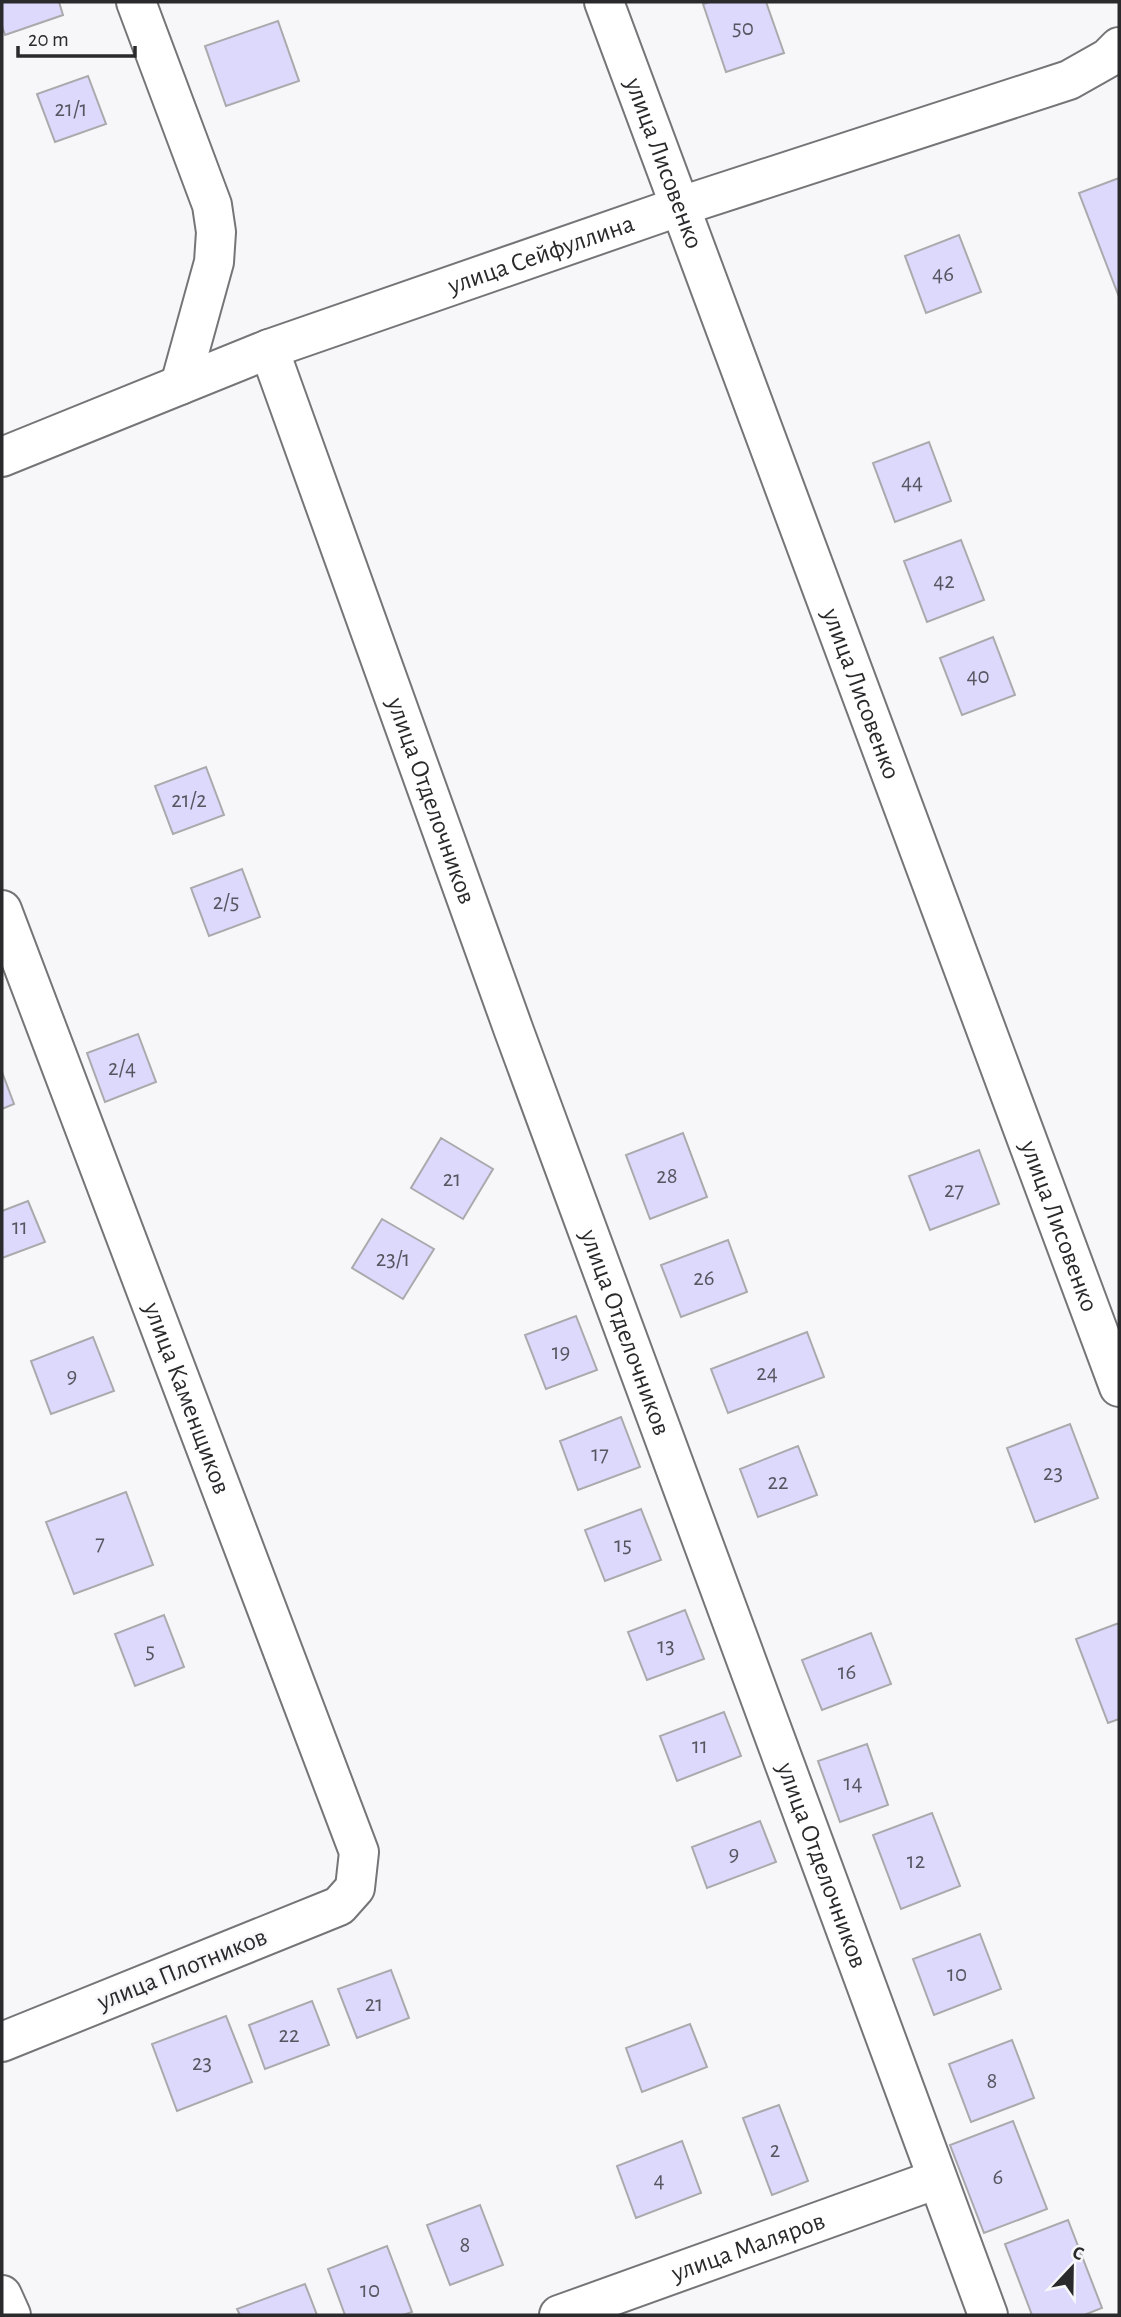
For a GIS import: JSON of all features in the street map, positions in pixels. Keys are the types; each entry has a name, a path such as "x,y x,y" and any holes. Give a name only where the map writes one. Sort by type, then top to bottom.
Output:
{"street":[{"path":"136,2 212,205 216,232 214,261 180,385"},
{"name":"улица Лисовенко","path":"604,2 1119,1387"},
{"name":"улица Сейфуллина","path":"2,457 269,349 678,207 1069,80 1108,58 1119,47"},
{"name":"улица Отделочников","path":"269,349 518,1044 988,2315"},
{"name":"улица Каменщиков","path":"2,910 359,1852 355,1888"},
{"name":"улица Плотников","path":"2,2042 339,1906 355,1888"},
{"name":"улица Маляров","path":"559,2315 937,2179"},
{"path":"2,2295 11,2315"}],"building":[{"path":"2,2 59,2 63,15 5,35 2,26"},
{"path":"766,2 784,53 726,72 703,4"},
{"path":"278,21 299,81 226,106 205,46"},
{"path":"88,76 106,124 55,142 37,94"},
{"path":"1119,178 1119,297 1079,193"},
{"path":"959,235 981,292 926,313 905,256"},
{"path":"929,442 951,501 895,522 873,463"},
{"path":"961,540 984,600 927,622 904,561"},
{"path":"993,637 1015,695 962,715 940,658"},
{"path":"206,767 224,815 173,834 155,786"},
{"path":"242,869 260,917 209,936 191,888"},
{"path":"138,1034 156,1082 105,1102 87,1053"},
{"path":"2,1072 14,1104 2,1109"},
{"path":"683,1133 707,1197 650,1219 626,1155"},
{"path":"441,1138 493,1169 463,1219 411,1188"},
{"path":"979,1150 999,1204 930,1230 909,1176"},
{"path":"28,1201 45,1242 2,1258 2,1211"},
{"path":"382,1219 434,1249 403,1299 352,1268"},
{"path":"728,1240 747,1292 681,1317 661,1265"},
{"path":"576,1316 597,1370 546,1389 525,1335"},
{"path":"807,1332 824,1377 728,1413 711,1369"},
{"path":"93,1337 114,1391 51,1414 31,1361"},
{"path":"621,1417 640,1467 578,1490 560,1441"},
{"path":"1070,1424 1098,1498 1035,1522 1007,1448"},
{"path":"798,1446 817,1495 758,1517 740,1469"},
{"path":"126,1492 153,1565 74,1594 46,1522"},
{"path":"641,1509 661,1560 605,1581 585,1530"},
{"path":"685,1610 704,1659 647,1680 628,1632"},
{"path":"164,1615 184,1667 135,1686 115,1634"},
{"path":"1119,1623 1119,1719 1108,1723 1076,1639"},
{"path":"871,1633 891,1684 822,1710 802,1660"},
{"path":"724,1712 741,1756 677,1781 660,1736"},
{"path":"867,1744 888,1805 840,1822 818,1761"},
{"path":"932,1813 960,1886 901,1909 873,1835"},
{"path":"760,1821 776,1862 707,1888 692,1847"},
{"path":"980,1934 1001,1989 934,2015 913,1959"},
{"path":"391,1970 409,2018 357,2038 338,1989"},
{"path":"312,2001 329,2045 265,2069 249,2025"},
{"path":"226,2016 252,2082 177,2111 152,2044"},
{"path":"690,2024 707,2067 642,2092 626,2048"},
{"path":"1012,2040 1034,2098 971,2122 949,2064"},
{"path":"779,2105 808,2181 772,2195 743,2118"},
{"path":"1013,2121 1047,2209 984,2233 950,2145"},
{"path":"682,2141 701,2193 636,2218 617,2166"},
{"path":"480,2205 503,2265 450,2285 427,2225"},
{"path":"1068,2220 1102,2308 1084,2315 1032,2315 1005,2244"},
{"path":"387,2246 412,2312 403,2315 345,2315 328,2269"},
{"path":"305,2284 317,2315 240,2315 237,2309"}]}
